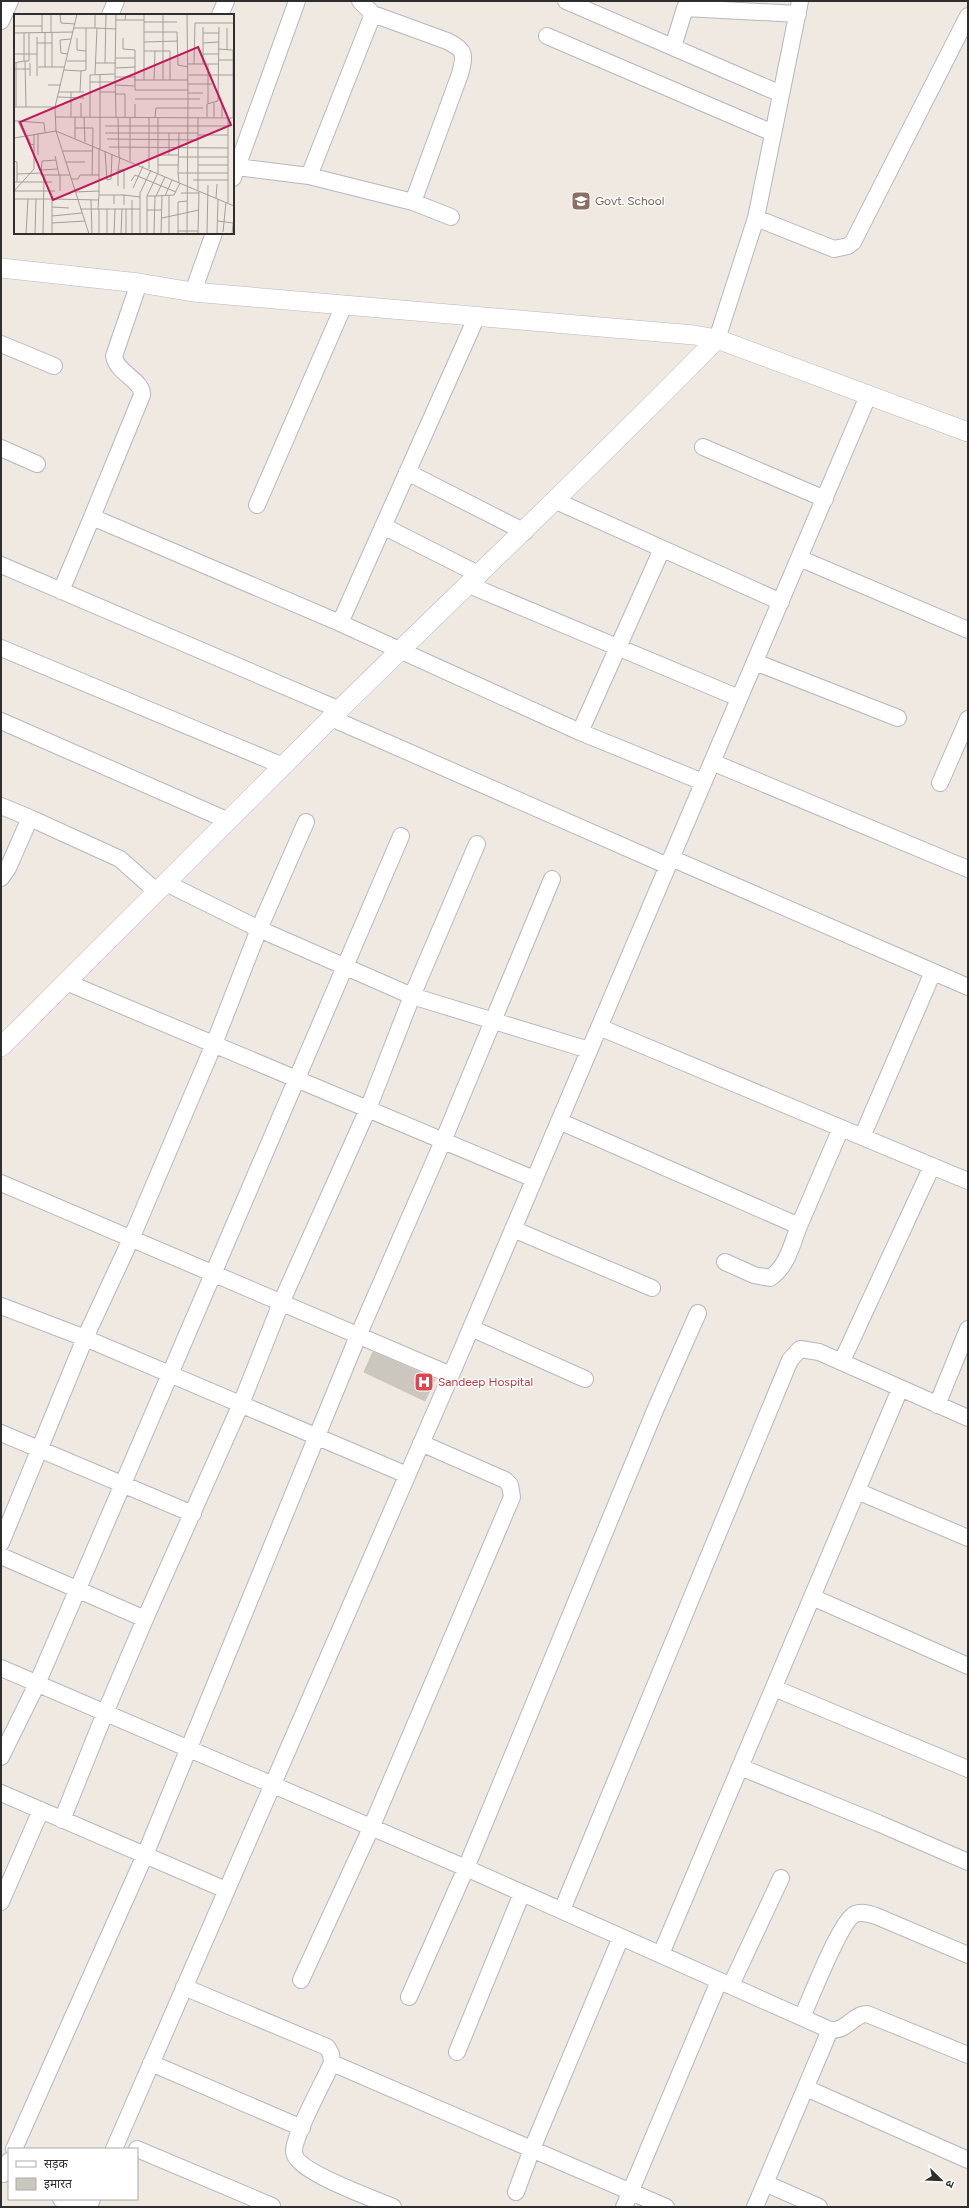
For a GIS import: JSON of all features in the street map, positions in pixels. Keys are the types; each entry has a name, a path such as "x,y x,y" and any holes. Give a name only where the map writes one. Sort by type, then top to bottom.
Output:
{"street":[{"path":"1,22 10,1"},
{"path":"110,14 116,1"},
{"path":"220,14 226,1"},
{"path":"360,1 373,14 447,41 458,46 463,53 464,60 460,74 413,202"},
{"path":"566,1 781,94"},
{"path":"294,2 235,173 309,176 413,202 451,217"},
{"path":"1,1046 336,714 525,532 554,500 643,415 717,339 756,218 799,7 685,8 673,47"},
{"path":"309,176 373,14"},
{"path":"756,218 834,249 841,249 854,242 968,16"},
{"path":"547,36 773,133"},
{"path":"193,292 214,234"},
{"path":"1,268 139,283 193,292 694,335 717,339 968,432"},
{"path":"61,591 142,395 140,386 121,370 115,361 114,356 139,283"},
{"path":"257,505 344,305"},
{"path":"340,622 478,316"},
{"path":"1,344 54,366"},
{"path":"132,2148 116,2145 451,1375 868,396"},
{"path":"703,447 824,499"},
{"path":"1,448 37,464"},
{"path":"407,472 525,532"},
{"path":"554,500 781,602"},
{"path":"92,517 340,622 580,732 704,782"},
{"path":"383,526 475,580 617,649 739,698"},
{"path":"580,732 662,548"},
{"path":"799,558 968,630"},
{"path":"1,565 670,862 968,987"},
{"path":"1,648 283,766"},
{"path":"755,662 898,718"},
{"path":"940,783 968,719"},
{"path":"1,721 228,821"},
{"path":"712,762 968,869"},
{"path":"1,806 120,858 161,888 412,996 589,1050"},
{"path":"1,878 8,868 30,818"},
{"path":"1,1543 85,1338 131,1239 214,1044 259,929 306,822"},
{"path":"1,1757 38,1684 401,836"},
{"path":"62,1820 104,1713 241,1404 280,1303 368,1109 412,996 477,844"},
{"path":"14,2148 145,1855 316,1436 443,1140 552,879"},
{"path":"862,1137 933,972"},
{"path":"66,982 534,1179"},
{"path":"599,1027 932,1166 967,1177"},
{"path":"559,1121 799,1226"},
{"path":"725,1262 754,1275 770,1278 778,1272 840,1128"},
{"path":"842,1361 932,1166"},
{"path":"1,1183 451,1375"},
{"path":"513,1229 652,1288"},
{"path":"3,1311 85,1338 407,1475"},
{"path":"410,1997 466,1868 656,1408 698,1313"},
{"path":"471,1328 585,1379"},
{"path":"937,1405 968,1329"},
{"path":"562,1910 790,1360 800,1349 808,1349 842,1361 900,1389 968,1418"},
{"path":"661,1954 900,1389"},
{"path":"1,1433 193,1514"},
{"path":"301,1980 371,1828 512,1497 510,1485 505,1480 421,1443"},
{"path":"857,1491 968,1538"},
{"path":"1,1556 145,1618"},
{"path":"812,1597 968,1666"},
{"path":"1,1668 466,1868 830,2030 845,2027 860,2015 867,2014 968,2055"},
{"path":"774,1688 968,1769"},
{"path":"740,1767 878,1823 968,1862"},
{"path":"1,1793 226,1890"},
{"path":"1,1902 41,1810"},
{"path":"624,2207 725,1983 781,1878"},
{"path":"457,2052 522,1893"},
{"path":"802,2017 840,1932 854,1915 862,1912 876,1916 968,1956"},
{"path":"516,2192 532,2149 621,1937"},
{"path":"184,1987 327,2047 331,2054 332,2063 302,2128 294,2150 295,2157 300,2164 311,2171 393,2207"},
{"path":"755,2207 830,2030"},
{"path":"151,2063 302,2128"},
{"path":"332,2063 666,2207"},
{"path":"806,2088 968,2160"},
{"path":"138,2149 272,2206"},
{"path":"765,2183 819,2207"},
{"path":"63,2200 80,2207"}],"building":[{"path":"373,1352 435,1379 425,1401 364,1372"}],"place":[{"name":"Govt. School","path":"581,201"},
{"name":"Sandeep Hospital","path":"424,1382"}]}
